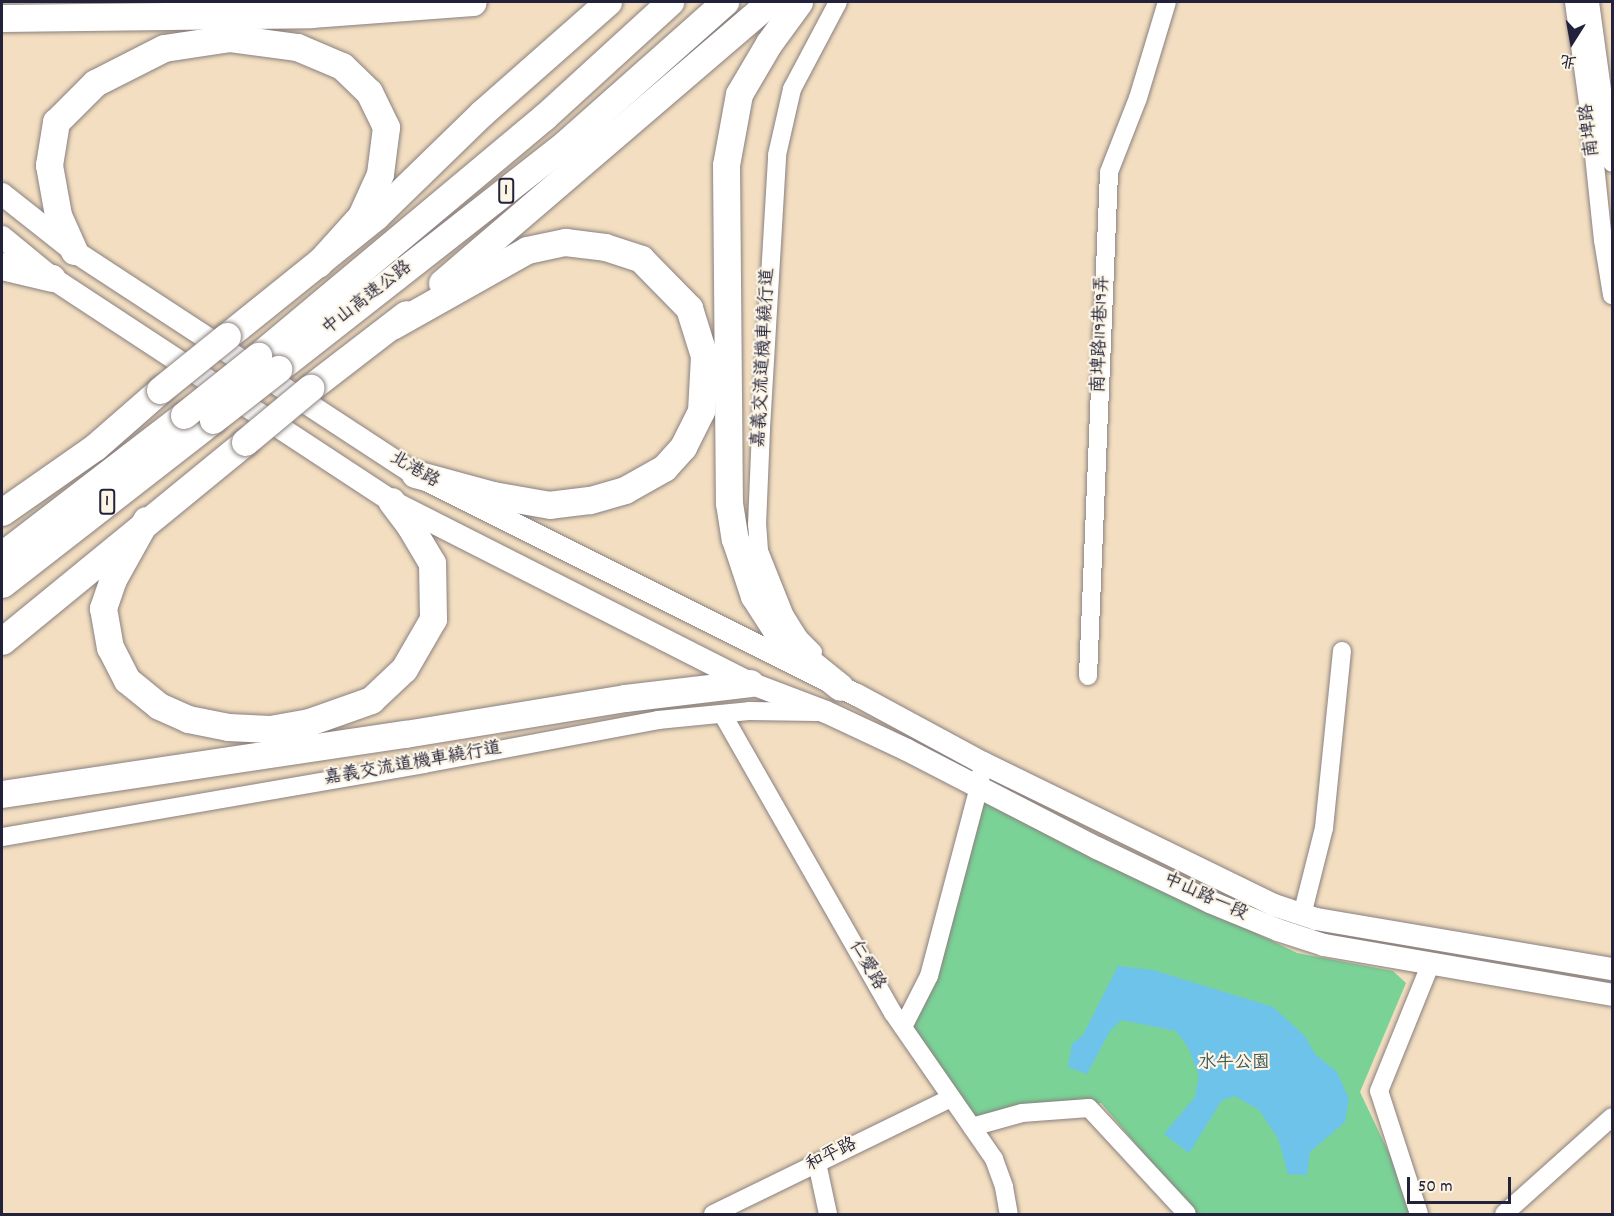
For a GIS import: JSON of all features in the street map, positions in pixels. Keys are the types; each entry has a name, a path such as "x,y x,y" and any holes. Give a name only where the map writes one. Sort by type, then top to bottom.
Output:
{"highway":[{"path":"2,18 311,14 473,2"},
{"path":"2,512 95,447 160,390 376,216 482,113 608,2"},
{"name":"中山高速公路","path":"2,584 213,420 268,363 670,2"},
{"name":"中山高速公路","path":"2,555 184,415 268,363 566,143 725,2"},
{"path":"2,641 309,388 392,326 770,2"},
{"path":"799,2 769,43 740,94 726,165 729,503 735,540 754,596 783,641 848,691"},
{"path":"74,251 58,215 49,165 56,123 95,83 164,48 230,38 297,47 342,66 369,92 386,127 380,174 361,216 318,264"},
{"path":"392,326 527,250 565,242 605,247 641,259 689,308 704,356 700,411 683,447 664,468 625,490 589,500 550,505 493,495 415,474"},
{"path":"2,266 51,278"},
{"path":"2,498 95,447"},
{"path":"146,520 113,579 103,608 110,647 127,680 159,706 188,719 228,727 270,729 309,722 370,700 404,669 434,619 432,563 410,526 391,501"},
{"path":"2,794 405,734 625,698 750,683"}],"main road":[{"name":"北港路","path":"2,194 74,251 415,474 848,691"},
{"name":"北港路","path":"2,237 51,278 391,501 750,683 826,712"},
{"name":"中山路一段","path":"848,691 982,763 1048,787 1274,905 1316,920 1612,969"},
{"name":"中山路一段","path":"826,712 1128,863 1278,930 1324,945 1612,994"}],"street":[{"name":"嘉義交流道機車繞行道","path":"838,2 792,89 777,154 757,525 759,551 785,616 799,638 848,691"},
{"name":"南埤路119巷19弄","path":"1088,676 1109,172 1138,98 1167,2"},
{"name":"南埤路","path":"1574,2 1612,295"},
{"name":"南埤路","path":"1590,2 1612,163"},
{"path":"1302,915 1324,828 1342,651"},
{"name":"嘉義交流道機車繞行道","path":"2,837 424,764 658,720 749,711 826,712"},
{"name":"仁愛路","path":"723,715 903,1028 994,1159 1004,1187 1009,1215"},
{"path":"903,1028 929,976 979,787 982,763"},
{"path":"1419,1215 1379,1091 1431,963"},
{"name":"和平路","path":"713,1215 951,1098"},
{"path":"972,1127 1022,1113 1089,1108 1187,1215"},
{"path":"1504,1215 1608,1124"},
{"path":"817,1163 828,1215"}],"green space":[{"name":"水牛公園","path":"984,803 1297,953 1393,971 1406,983 1360,1092 1418,1214 1195,1214 1101,1103 975,1117 903,1027 936,975"}],"water":[{"path":"1118,966 1153,970 1273,1007 1305,1036 1315,1054 1337,1072 1349,1099 1345,1122 1310,1152 1307,1175 1288,1174 1278,1138 1259,1110 1235,1096 1222,1100 1189,1153 1164,1134 1195,1097 1199,1076 1188,1047 1176,1031 1121,1020 1110,1031 1087,1074 1068,1067 1072,1044 1083,1035"}]}
